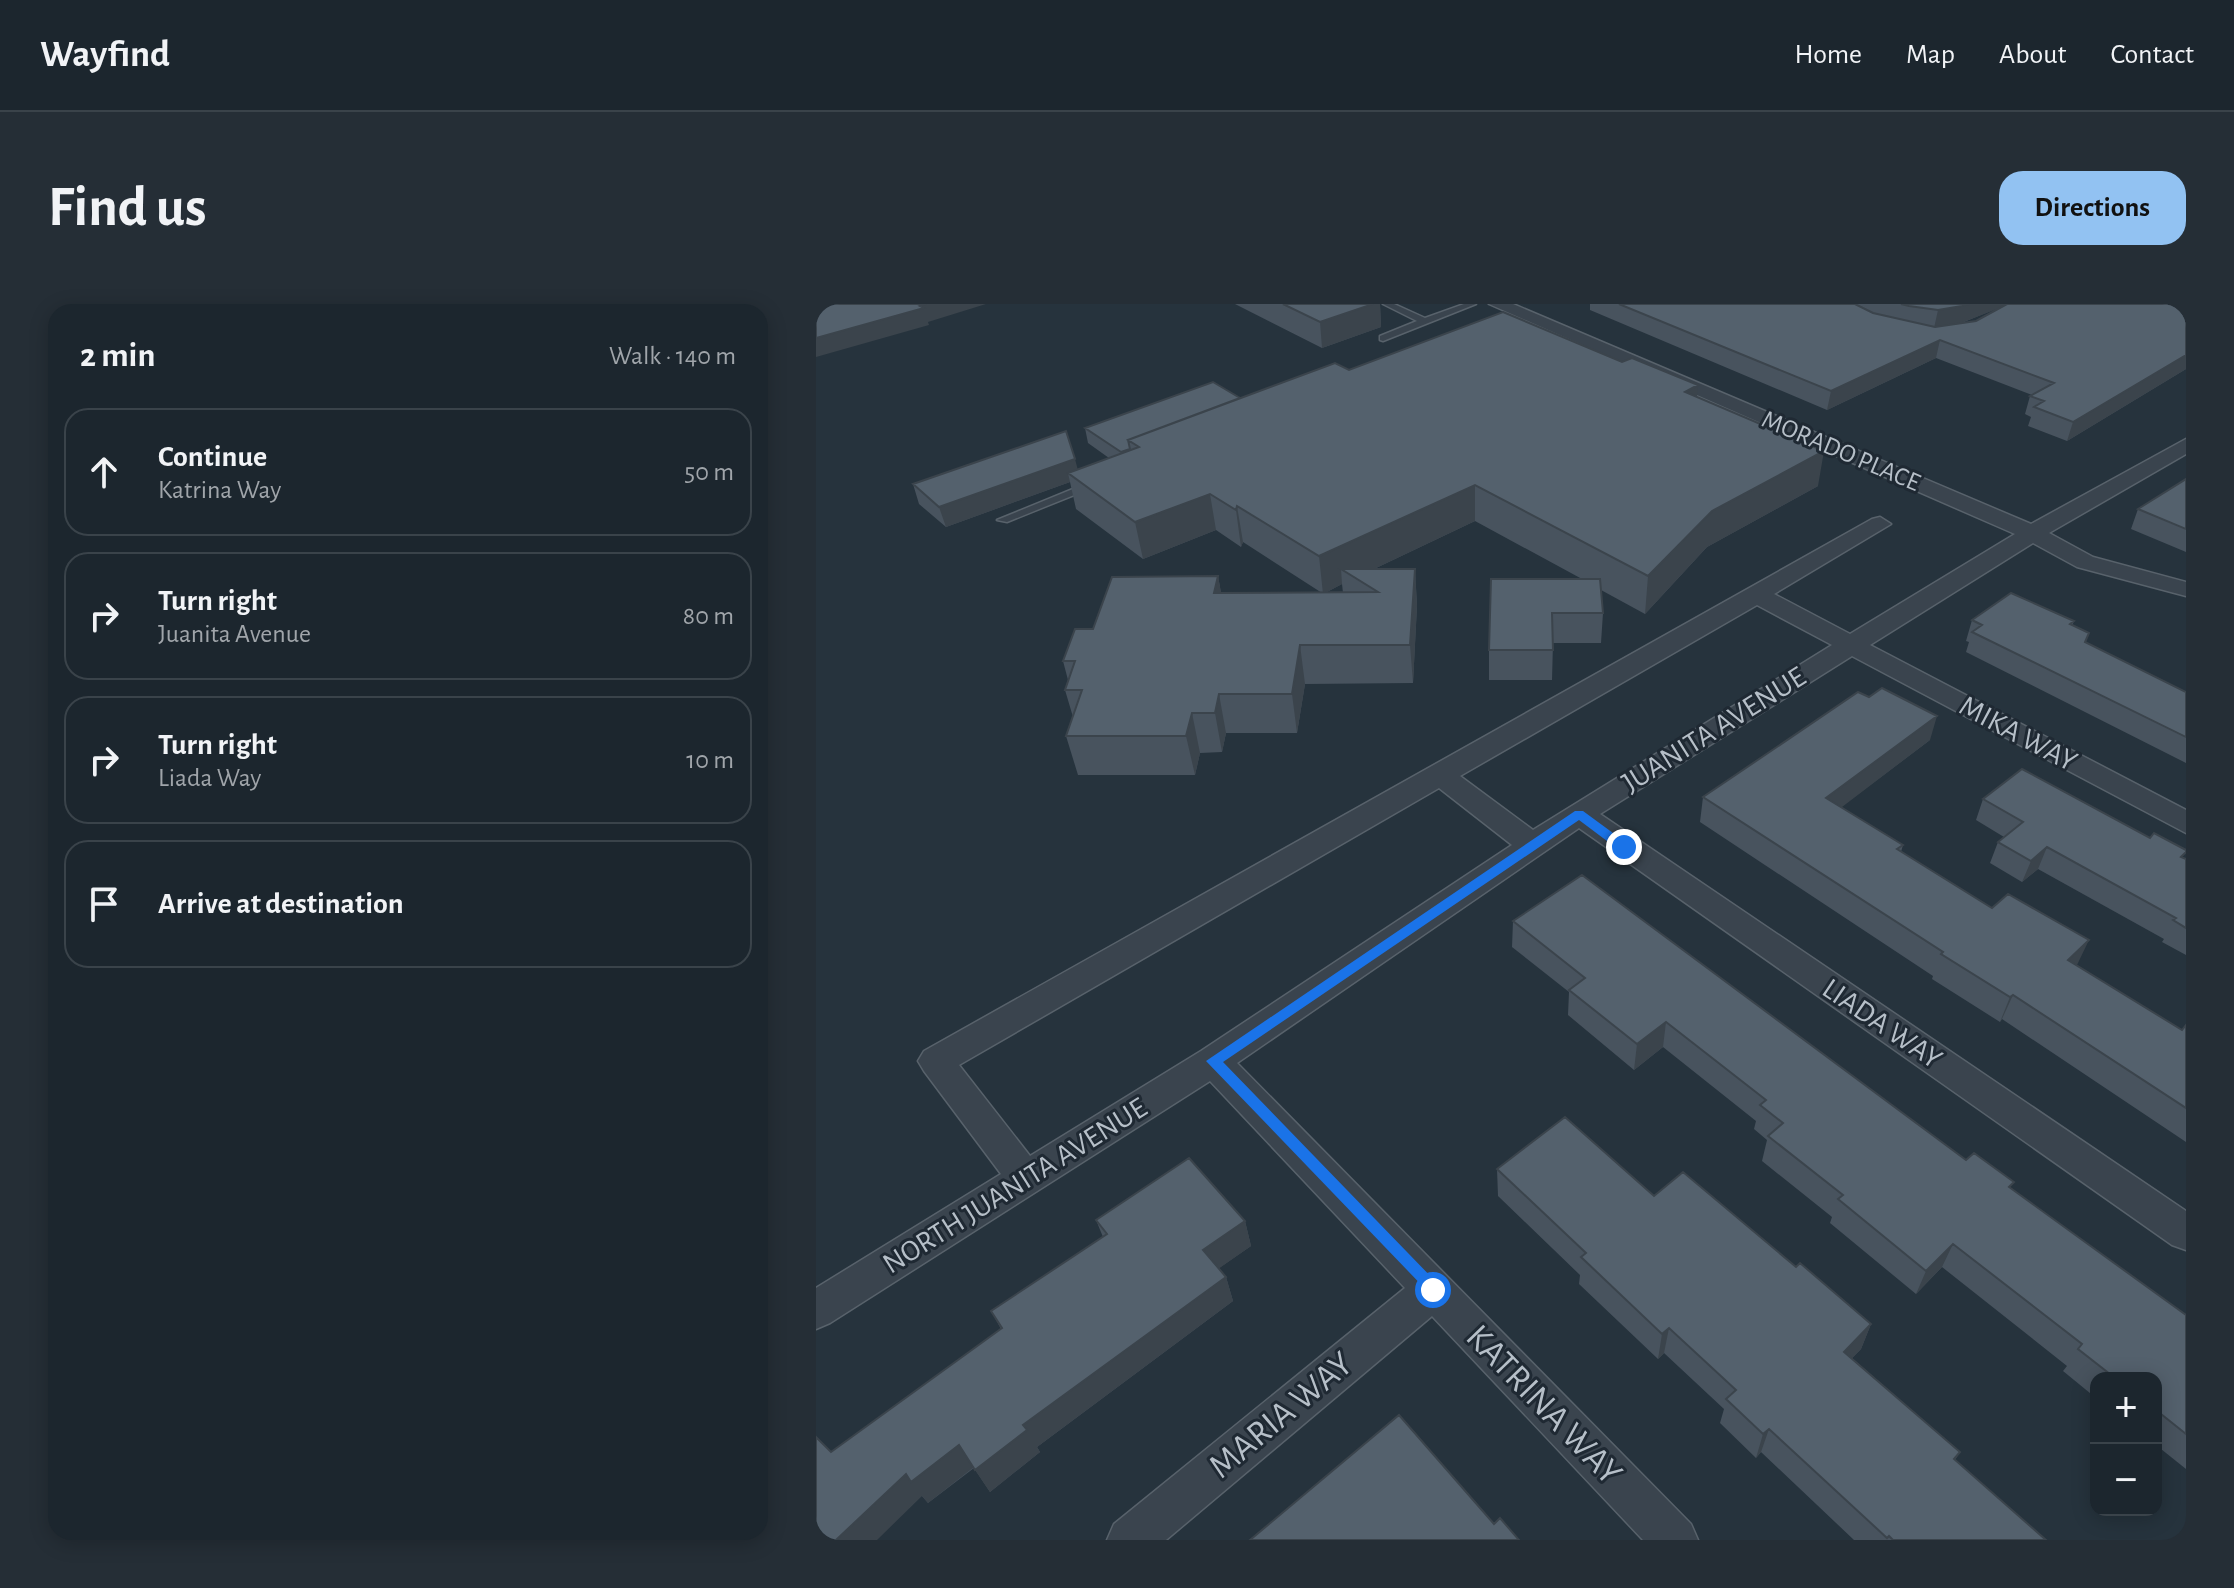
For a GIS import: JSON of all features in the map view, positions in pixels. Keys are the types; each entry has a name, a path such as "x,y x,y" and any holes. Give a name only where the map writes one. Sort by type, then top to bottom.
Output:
{"street":[{"name":"MORADO PLACE","path":"1498,304 1519,321 2032,533 2085,562 2186,589"},
{"name":"JUANITA AVENUE","path":"1213,1061 1579,814 2032,533 2186,445"},
{"path":"1027,1180 936,1061 1880,524"},
{"name":"MIKA WAY","path":"1757,595 2186,823"},
{"path":"1440,775 1534,846"},
{"name":"LIADA WAY","path":"1579,814 2186,1233"},
{"name":"NORTH JUANITA AVENUE","path":"816,1310 1213,1061"},
{"name":"KATRINA WAY","path":"1213,1061 1675,1540"},
{"name":"MARIA WAY","path":"1130,1540 1433,1290"}],"lane":[{"path":"1387,304 1425,321"},
{"path":"1383,338 1472,304"},
{"path":"1003,520 1096,483"}],"building":[{"path":"816,304 926,304 920,306 924,308 816,338"},
{"path":"1283,304 1373,304 1320,322"},
{"path":"1619,304 1855,304 1873,313 1935,327 1976,321 2007,304 2186,304 2186,355 2073,422 2034,407 2044,401 2030,396 2054,383 1940,340 1831,391"},
{"path":"1901,304 1969,304 1938,310"},
{"path":"1503,312 1622,362 1632,358 1698,385 1685,392 1824,451 1712,511 1648,576 1475,485 1319,556 1237,506 1236,510 1210,494 1135,522 1068,473 1139,447 1128,440 1335,363 1349,370"},
{"path":"1213,382 1240,398 1128,440 1130,449 1121,452 1085,428"},
{"path":"1066,431 1075,459 939,507 913,484"},
{"path":"2186,479 2186,529 2138,509"},
{"path":"1341,569 1415,569 1410,645 1300,645 1292,694 1219,694 1215,713 1192,713 1186,736 1066,736 1082,690 1065,690 1075,661 1063,661 1075,629 1093,629 1112,577 1218,576 1214,593 1378,592"},
{"path":"1491,579 1600,579 1603,613 1552,613 1553,650 1489,650"},
{"path":"2011,593 2074,621 2070,624 2089,633 2085,642 2186,692 2186,737 1972,632 1982,625 1972,620"},
{"path":"1882,688 1937,716 1826,798 1903,845 1897,849 1992,908 2008,894 2089,940 2068,960 2182,1030 2186,1025 2186,1108 2013,995 2010,997 1941,954 1943,952 1703,797 1858,692 1869,697"},
{"path":"2022,769 2150,838 2154,833 2186,850 2181,857 2186,859 2186,928 2173,920 2176,918 2047,847 2031,861 1998,842 2023,822 1983,799"},
{"path":"1582,875 1966,1160 1974,1153 2014,1182 2009,1187 2186,1315 2186,1434 2162,1415 2162,1372 2107,1372 2078,1349 2082,1344 1953,1244 1926,1271 1838,1199 1843,1195 1768,1136 1783,1123 1760,1105 1766,1100 1666,1022 1637,1044 1569,990 1585,978 1513,921"},
{"path":"1565,1117 1654,1196 1683,1172 1796,1267 1800,1263 1871,1324 1844,1352 1960,1452 1954,1459 2046,1540 1887,1538 1769,1429 1763,1434 1726,1399 1736,1390 1669,1328 1662,1334 1581,1257 1586,1253 1497,1169"},
{"path":"1189,1158 1245,1221 1203,1250 1226,1277 1023,1425 1027,1430 975,1470 959,1445 911,1482 906,1474 836,1540 816,1540 816,1437 831,1452 1002,1328 991,1311 1107,1234 1096,1220"},
{"path":"1399,1415 1494,1524 1500,1518 1519,1540 1250,1540"}],"route":[{"path":"1433,1290 1213,1061 1579,814 1624,847"}]}
